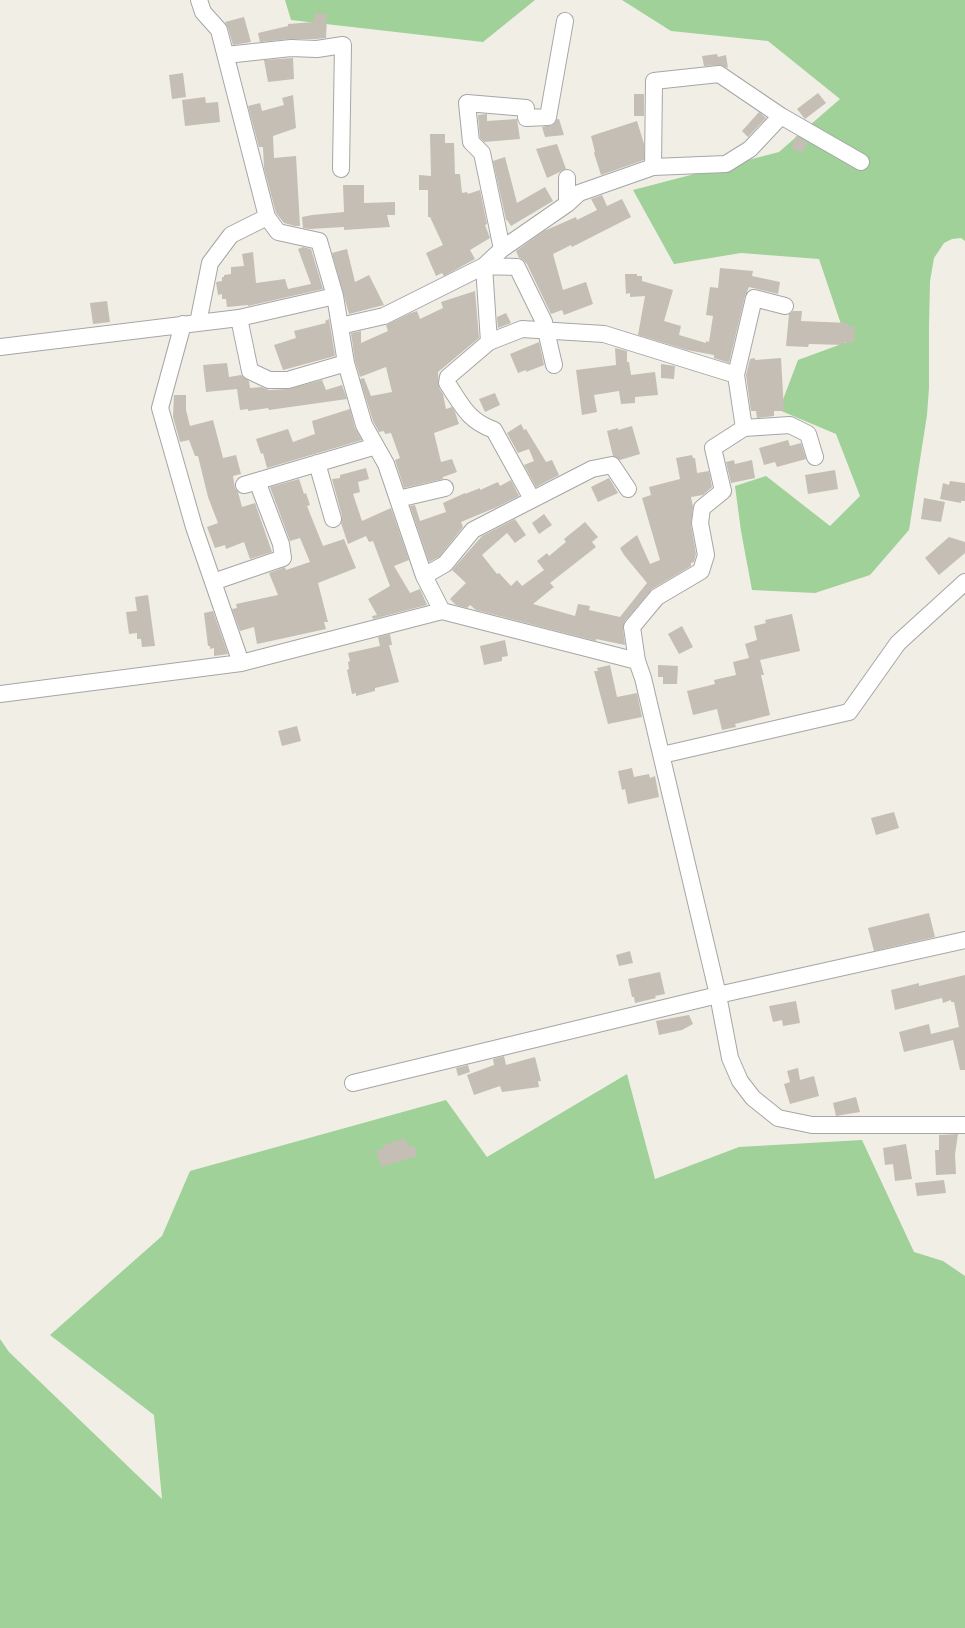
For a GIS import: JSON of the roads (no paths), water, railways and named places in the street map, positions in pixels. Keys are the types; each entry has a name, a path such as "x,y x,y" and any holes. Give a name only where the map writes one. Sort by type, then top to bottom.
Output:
{"street":[{"path":"200,0 203,12 219,30 267,217 278,232 319,241 335,296 346,363 364,425 386,464 424,576 442,611"},
{"path":"502,248 482,153 470,142 467,103 526,108 526,118 548,117 565,21"},
{"path":"226,55 291,48 317,49 343,45 342,169"},
{"path":"653,167 654,81 719,74 781,116 861,162"},
{"path":"340,326 384,316 484,266 502,248 567,204 579,193 653,167 726,164 750,148 781,116"},
{"path":"567,178 567,204"},
{"path":"241,663 194,527 160,408 191,324 210,263 231,235 267,217"},
{"path":"484,266 517,267 544,322 554,365"},
{"path":"484,266 489,342"},
{"path":"0,346 239,318 335,296"},
{"path":"744,428 736,375 754,298 785,306"},
{"path":"239,318 250,371 269,380 288,380 346,363"},
{"path":"532,500 494,430 484,427 469,416 447,383 448,376 489,342 522,329 604,334 736,375"},
{"path":"815,457 808,434 790,425 744,428 713,448 723,492 702,508 700,523 706,555 701,571 657,597 632,627 637,661 643,678 662,755 718,995 730,1058 740,1081 754,1098 778,1118 812,1125 965,1125"},
{"path":"213,582 283,558 282,544 250,483 376,446"},
{"path":"317,463 333,519"},
{"path":"424,576 445,564 473,530 592,469 612,465 628,490"},
{"path":"398,499 445,488"},
{"path":"662,755 849,712 898,643 965,582"},
{"path":"0,694 241,663 442,611 637,661"},
{"path":"353,1082 718,995 965,940"}]}
